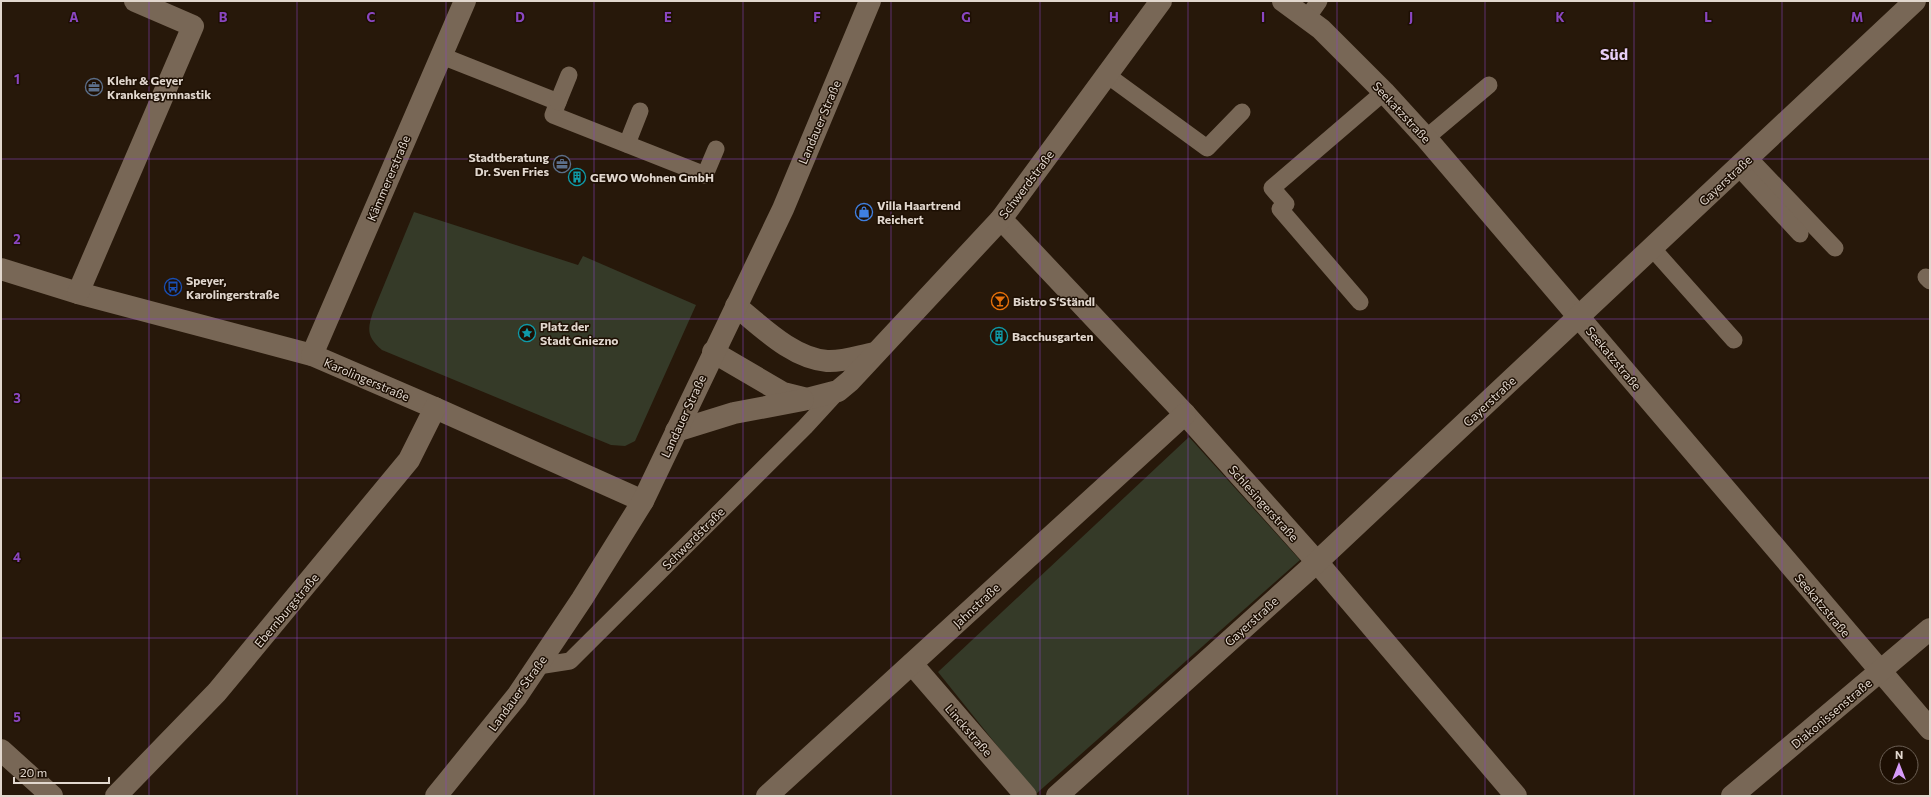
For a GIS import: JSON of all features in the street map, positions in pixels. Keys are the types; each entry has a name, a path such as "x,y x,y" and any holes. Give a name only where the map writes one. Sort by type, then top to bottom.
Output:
{"street":[{"path":"78,293 192,26 135,1"},
{"name":"Kämmererstraße","path":"312,355 465,1"},
{"name":"Landauer Straße","path":"436,796 517,696 582,599 643,501 713,352 783,209 870,1"},
{"name":"Schwerdstraße","path":"676,431 734,413 807,399 838,391 850,381 1001,219 1161,1"},
{"name":"Seekatzstraße","path":"1283,1 1313,10 1321,29 1384,92 1426,138 1930,729"},
{"name":"Gayerstraße","path":"1058,796 1317,562 1915,1"},
{"name":"Schlesingerstraße","path":"1001,219 1185,414 1317,562 1516,796"},
{"name":"Karolingerstraße","path":"1,269 78,293 312,355 643,501"},
{"path":"736,306 782,342 806,356 826,361 845,360 875,353"},
{"name":"Schwerdstraße","path":"713,352 783,393 807,399"},
{"name":"Ebernburgstraße","path":"116,796 217,692 410,460 435,408"},
{"name":"Jahnstraße","path":"767,796 1185,414"},
{"name":"Diakonissenstraße","path":"1732,796 1930,629"},
{"name":"Linckstraße","path":"912,664 1026,796"},
{"path":"1,750 52,796"}],"lane":[{"path":"442,56 558,102"},
{"path":"569,75 553,115 705,176 716,149"},
{"path":"1107,75 1207,148 1242,112"},
{"path":"1426,138 1489,85"},
{"path":"1360,302 1280,209 1286,204 1272,188 1384,92"},
{"path":"627,144 640,111"},
{"path":"1743,163 1800,234"},
{"path":"1743,163 1835,248"},
{"path":"1652,248 1734,340"},
{"name":"Schwerdstraße","path":"538,666 570,661 805,427 838,391"}],"green space":[{"name":"Platz der Stadt Gniezno","path":"414,212 578,265 583,256 696,305 635,441 625,446 611,445 382,350 373,341 369,329 371,318"},
{"path":"1189,437 1300,560 1036,794 938,672"}],"place":[{"name":"Klehr & Geyer Krankengymnastik","path":"94,87"},
{"name":"Stadtberatung Dr. Sven Fries","path":"562,164"},
{"name":"GEWO Wohnen GmbH","path":"577,177"},
{"name":"Villa Haartrend Reichert","path":"864,212"},
{"name":"Speyer, Karolingerstraße","path":"173,287"},
{"name":"Bistro S‘Ständl","path":"1000,301"},
{"name":"Platz der Stadt Gniezno","path":"527,333"},
{"name":"Bacchusgarten","path":"999,336"}],"district":[{"name":"Süd","path":"1614,53"}]}
